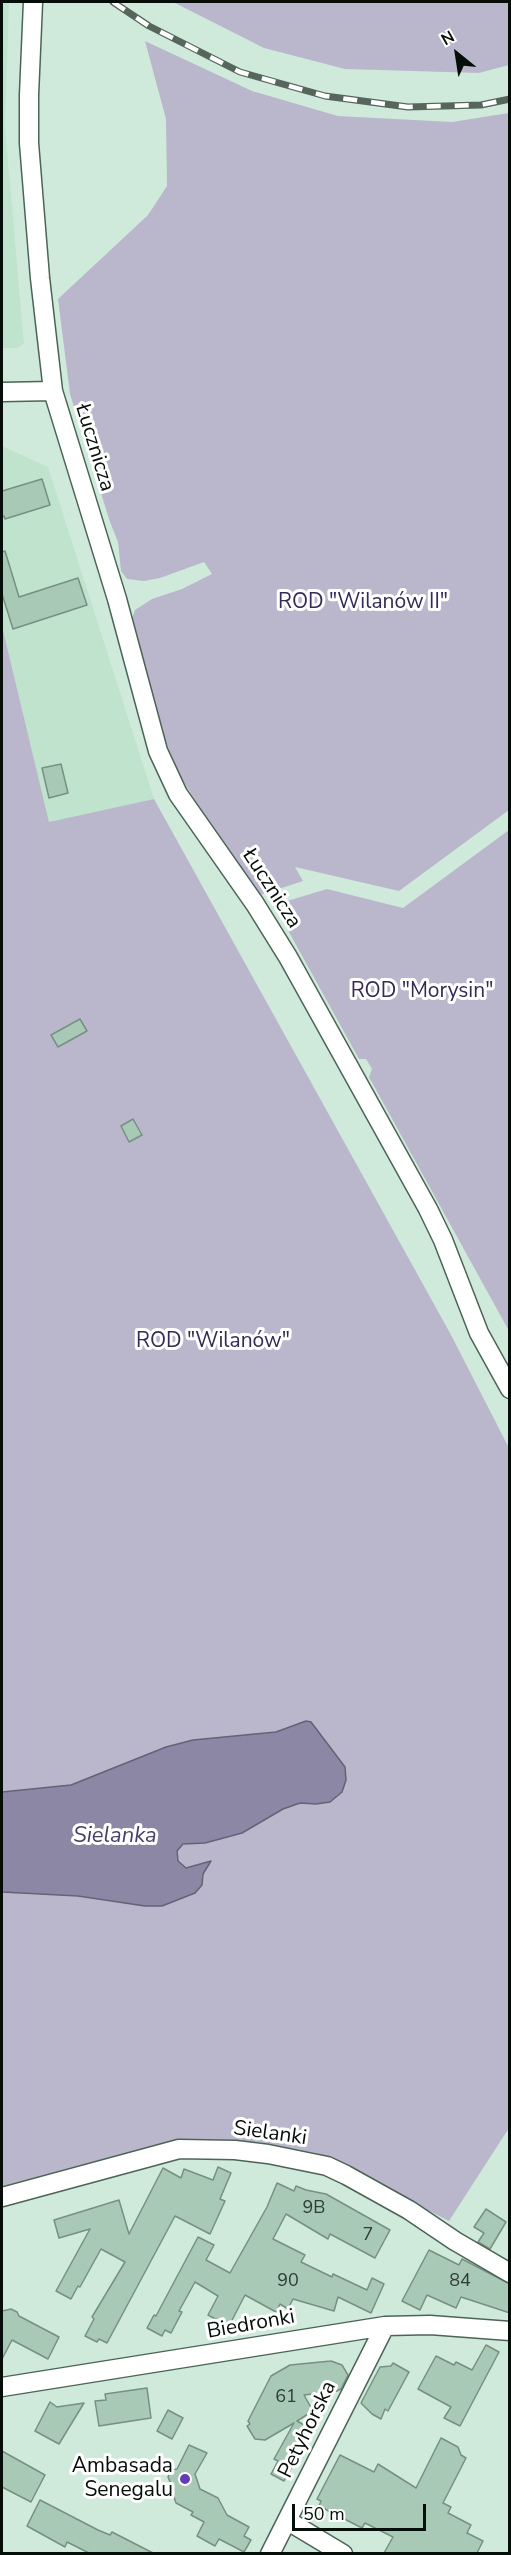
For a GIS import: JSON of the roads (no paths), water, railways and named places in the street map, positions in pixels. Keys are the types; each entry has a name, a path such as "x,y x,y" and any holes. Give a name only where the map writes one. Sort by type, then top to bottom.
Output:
{"street":[{"name":"Łucznicza","path":"33,2 29,143 40,278 53,391 117,599 150,729 168,775 288,957 437,1227 479,1333 510,1389"},
{"path":"2,392 53,391"},
{"name":"Sielanki","path":"2,2197 179,2149 234,2150 268,2154 318,2164 346,2175 414,2213 455,2241 510,2273"},
{"name":"Biedronki","path":"2,2387 385,2326 430,2325 510,2331"},
{"name":"Petyhorska","path":"270,2553 385,2326"},
{"path":"288,2520 343,2553"}],"water":[{"name":"Sielanka","path":"306,1721 311,1722 345,1767 346,1780 342,1792 330,1802 300,1803 283,1809 242,1833 205,1843 183,1844 177,1851 178,1861 186,1868 211,1861 203,1874 202,1885 195,1893 162,1906 145,1906 78,1896 2,1892 2,1792 71,1785 166,1747 193,1740 276,1732"}],"railway":[{"path":"113,2 149,26 240,72 325,96 408,107 481,105 510,99"}],"place":[{"name":"Ambasada Senegalu","path":"185,2479"}],"park label":[{"name":"ROD \"Wilanów II\"","path":"363,603"},
{"name":"ROD \"Morysin\"","path":"422,992"},
{"name":"ROD \"Wilanów\"","path":"213,1342"}]}
